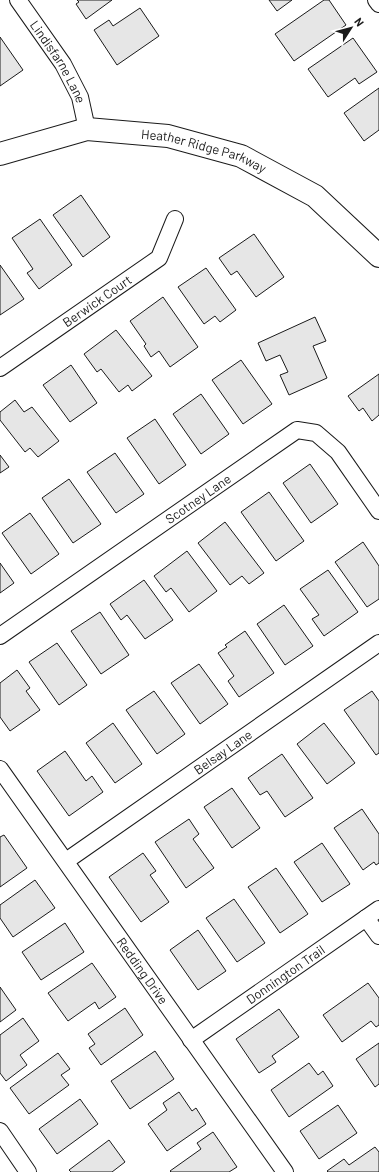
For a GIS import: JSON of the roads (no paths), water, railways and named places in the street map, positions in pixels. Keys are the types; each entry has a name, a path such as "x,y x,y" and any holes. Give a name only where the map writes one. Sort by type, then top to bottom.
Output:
{"street":[{"name":"Lindisfarne Lane","path":"18,0 63,64 80,97 87,129"},
{"path":"376,0 379,4"},
{"name":"Heather Ridge Parkway","path":"0,154 87,129 168,136 241,156 315,196 379,256"},
{"name":"Berwick Court","path":"0,368 159,258 175,219"},
{"name":"Scotney Lane","path":"0,636 297,430 316,432 338,452 379,511"},
{"name":"Belsay Lane","path":"66,861 379,643"},
{"name":"Redding Drive","path":"0,769 285,1172"},
{"path":"373,913 379,936"},
{"name":"Donnington Trail","path":"191,1040 373,913"},
{"path":"0,1131 28,1172"}]}
